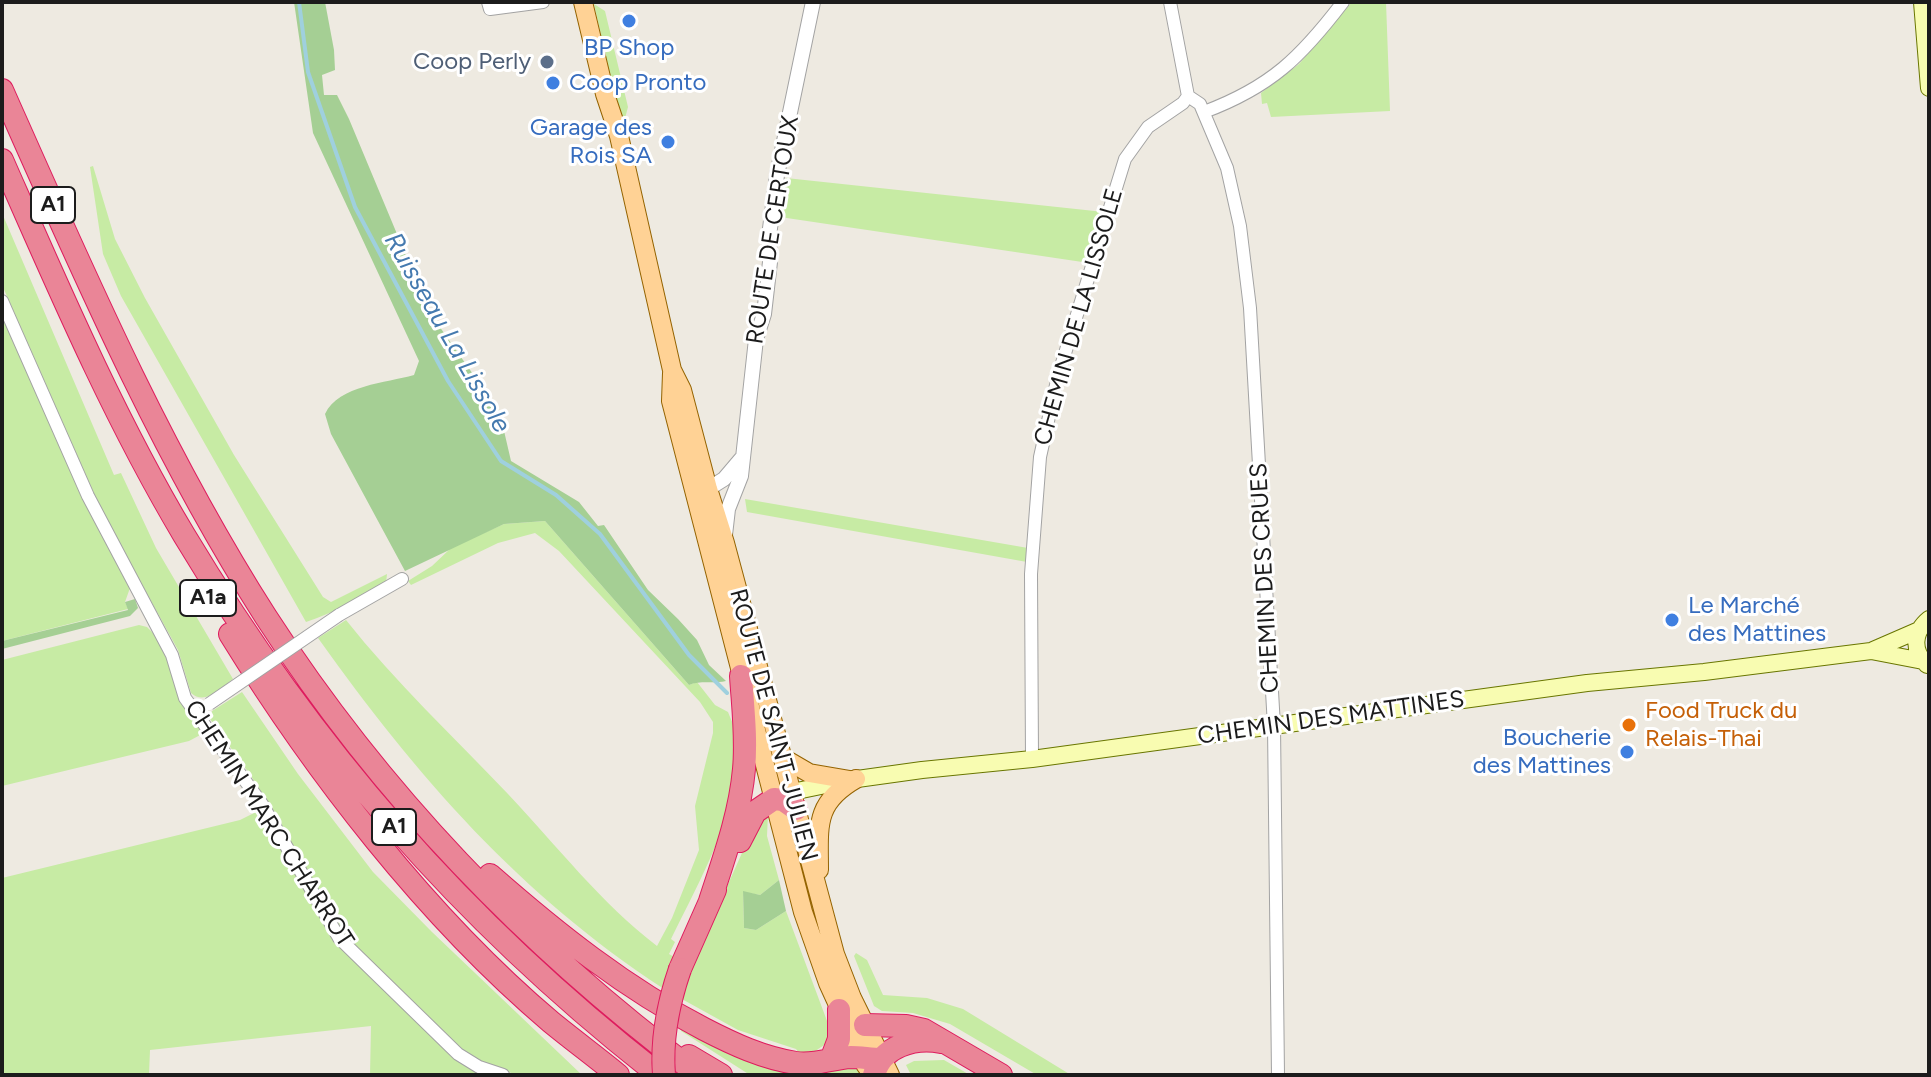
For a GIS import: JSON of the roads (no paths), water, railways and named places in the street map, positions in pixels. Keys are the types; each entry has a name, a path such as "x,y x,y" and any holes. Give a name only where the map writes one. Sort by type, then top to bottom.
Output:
{"highway":[{"name":"A1","path":"2,90 105,319 181,472 237,571 337,719 393,789 510,914 639,1028 699,1075"},
{"name":"A1","path":"2,160 98,371 183,533 294,702 405,841 516,954 589,1020 661,1075"},
{"name":"A1a","path":"183,533 208,598 300,742 368,829 492,967 552,1022 618,1075"},
{"path":"661,1075 664,1033 680,969 737,832 745,759 741,676"},
{"path":"393,789 527,907 618,977 732,1043 773,1058 806,1064 831,1060 876,1068 893,1049 913,1042 933,1040 950,1044"},
{"path":"737,832 755,812 783,796"},
{"path":"831,1060 839,1039 839,1010"},
{"path":"552,1022 601,1075"},
{"path":"865,1025 916,1027 1001,1075"},
{"path":"639,1028 721,1075"}],"main road":[{"name":"ROUTE DE SAINT-JULIEN","path":"583,2 605,94 619,136 672,370 671,401 702,492 725,543 785,759 783,796 803,912 839,1010 876,1068"},
{"path":"1922,2 1929,88"},
{"name":"ROUTE DE SAINT-JULIEN","path":"702,492 741,676 819,897 841,971 865,1025 876,1068"},
{"path":"1926,622 1916,647 1926,663"},
{"name":"CHEMIN DES MATTINES","path":"1871,651 1926,622"},
{"name":"CHEMIN DES MATTINES","path":"783,796 853,779 1032,759 1541,688 1871,651 1926,663"},
{"path":"785,759 809,773 853,779"},
{"path":"819,897 821,816 834,794 853,779"}],"street":[{"path":"488,2 490,9 543,2"},
{"name":"ROUTE DE CERTOUX","path":"725,543 725,523 741,476 756,339 764,314 777,175 813,2"},
{"path":"1170,2 1188,96"},
{"path":"1204,112 1235,100 1290,65 1343,2"},
{"name":"CHEMIN DES CRUES","path":"1188,96 1200,104 1227,168 1246,272 1274,726 1278,1075"},
{"name":"CHEMIN DE LA LISSOLE","path":"1032,759 1031,574 1040,457 1052,399 1125,159 1148,127 1183,103 1188,96"},
{"name":"CHEMIN MARC CHARROT","path":"2,301 88,496 119,559 161,630 178,669 185,698 262,804 339,938 458,1054 479,1067 503,1075"},
{"path":"702,492 724,479 741,458"},
{"path":"196,713 339,615 402,579"}],"waterway":[{"name":"Ruisseau La Lissole","path":"299,2 308,72 355,207 448,381 501,461 556,495 600,534 689,655 727,693"}],"place":[{"name":"BP Shop","path":"629,21"},
{"name":"Coop Perly","path":"547,62"},
{"name":"Coop Pronto","path":"553,83"},
{"name":"Garage des Rois SA","path":"668,142"},
{"name":"Le Marché des Mattines","path":"1672,620"},
{"name":"Food Truck du Relais-Thai","path":"1629,725"},
{"name":"Boucherie des Mattines","path":"1627,752"}]}
